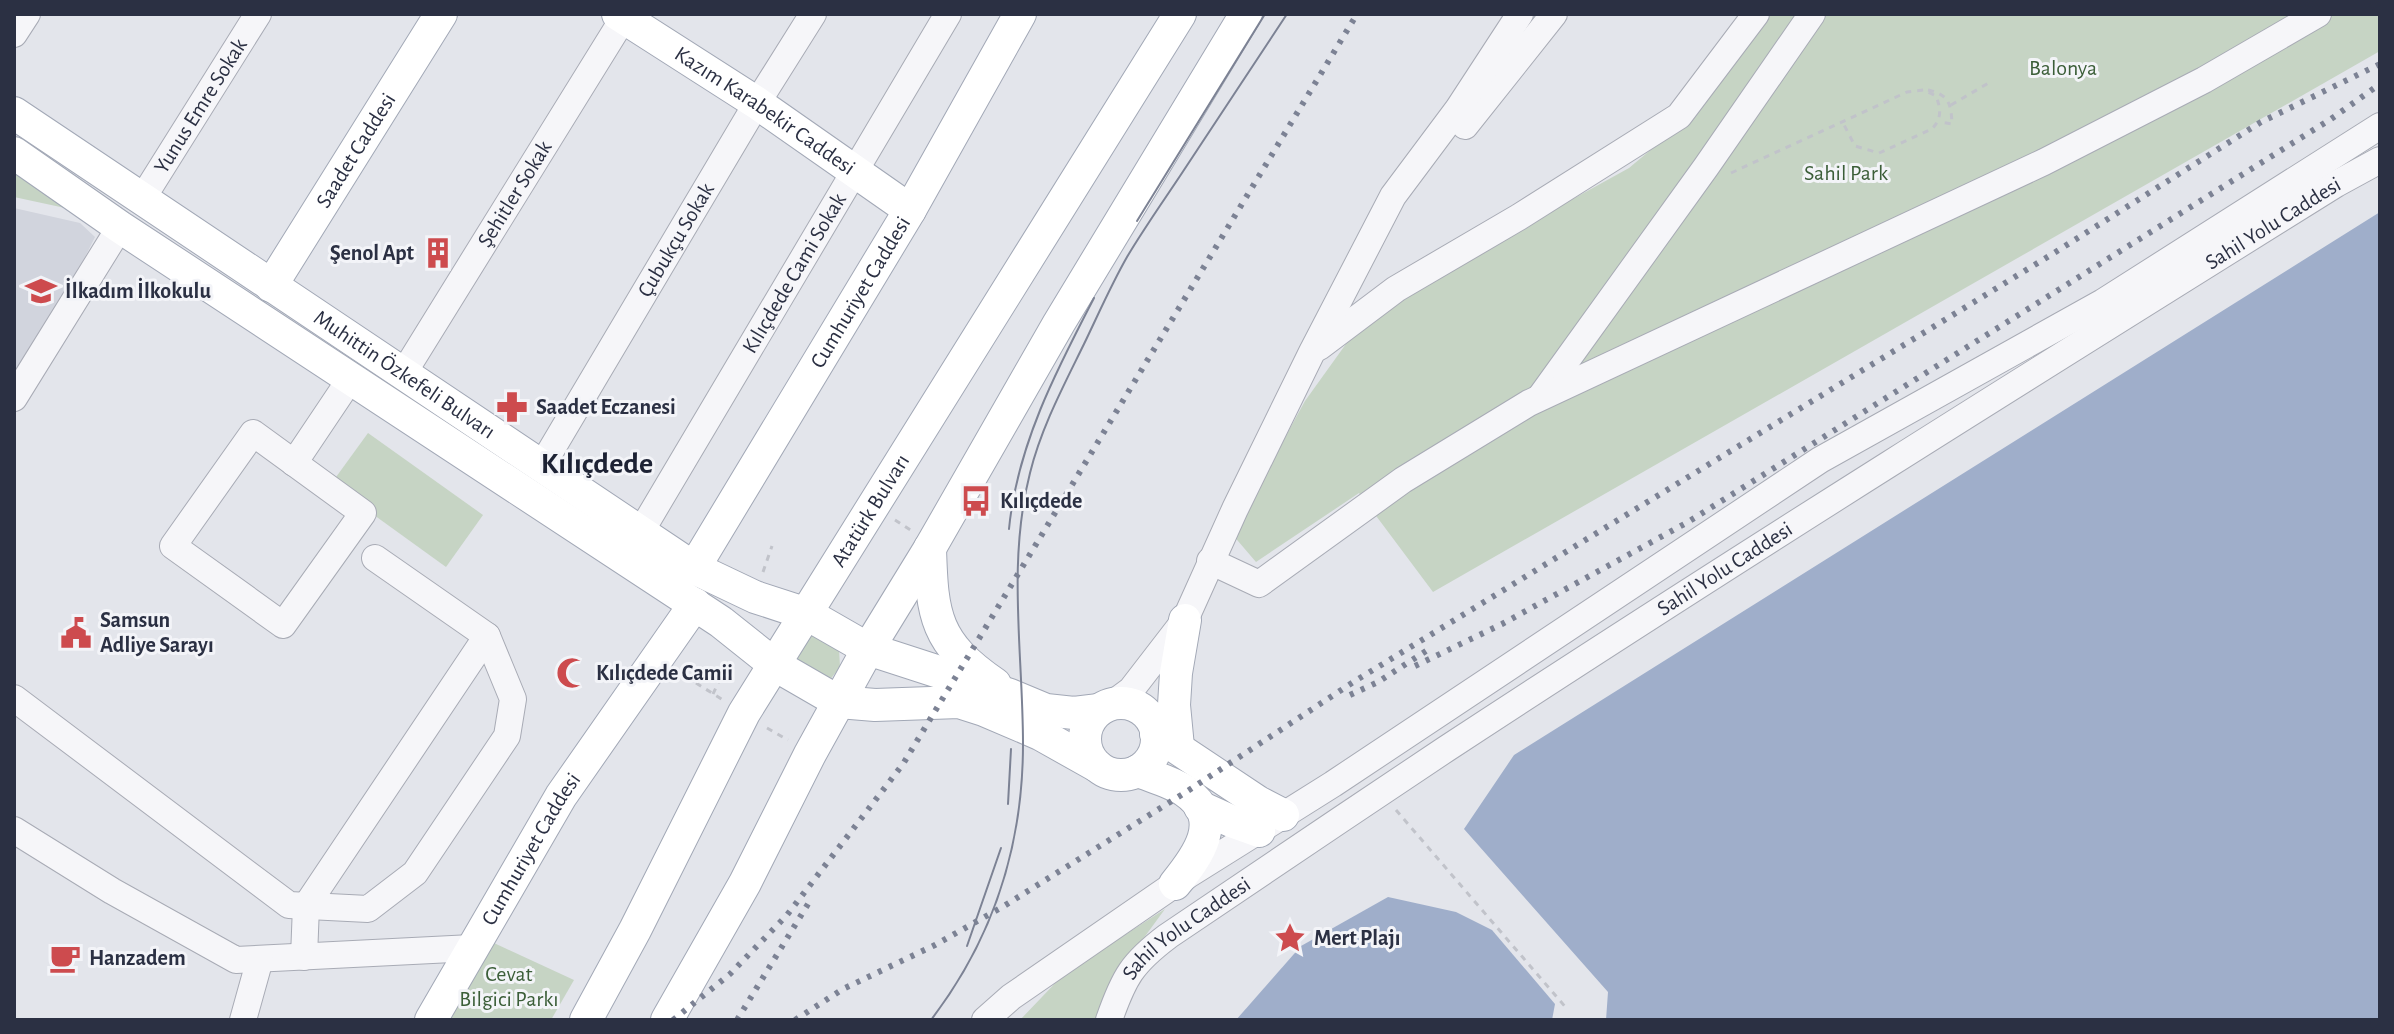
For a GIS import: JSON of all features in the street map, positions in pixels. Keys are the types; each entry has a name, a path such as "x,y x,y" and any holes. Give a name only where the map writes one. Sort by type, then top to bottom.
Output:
{"main road":[{"name":"Saadet Caddesi","path":"271,286 441,14"},
{"name":"Cumhuriyet Caddesi","path":"694,568 910,210 1020,14"},
{"name":"Atatürk Bulvarı","path":"586,1020 744,713 1180,14"},
{"path":"667,1020 745,883 868,649 1059,323 1246,14"},
{"name":"Kazım Karabekir Caddesi","path":"622,15 757,103 910,210"},
{"name":"Muhittin Özkefeli Bulvarı","path":"14,113 142,199 213,238 271,286 320,310 403,374 694,568 755,597 807,614 868,649 1010,695"},
{"name":"Muhittin Özkefeli Bulvarı","path":"14,153 111,240 188,279 295,350 351,378 695,604 775,665 839,702"},
{"path":"931,546 931,590 936,616 948,642 977,672 1010,695 1046,710 1074,713 1132,705 1143,711 1167,740 1258,802 1271,823"},
{"name":"Cumhuriyet Caddesi","path":"431,1020 561,796 695,604"},
{"path":"1167,740 1185,620"},
{"path":"839,702 875,705 959,702 1040,734 1116,775 1138,771 1148,764 1157,742 1167,740"},
{"path":"1097,766 1086,749 1084,738 1086,727 1105,707"},
{"path":"1138,771 1186,792 1200,807 1206,823 1204,840 1197,856 1175,884"},
{"path":"1200,807 1271,823"}],"street":[{"path":"14,34 27,14"},
{"name":"Yunus Emre Sokak","path":"142,199 258,14"},
{"name":"Çubukçu Sokak","path":"541,467 813,14"},
{"name":"Kılıçdede Cami Sokak","path":"640,533 948,14"},
{"path":"1105,707 1131,690 1185,620 1210,561 1312,352 1393,196 1458,109 1520,14"},
{"path":"1357,269 1381,246 1437,161 1554,14"},
{"path":"1312,352 1396,289 1519,217 1679,116 1756,14"},
{"path":"1539,398 1812,14"},
{"path":"1210,561 1259,584 1403,480 1539,398 2044,162 2204,80 2318,14"},
{"name":"Şehitler Sokak","path":"403,374 622,15"},
{"path":"985,1020 1011,997 1175,884 1820,460 2103,302 2380,126"},
{"name":"Sahil Yolu Caddesi","path":"1109,1020 1127,974 1143,955 1168,936 1446,750 1785,532 2310,200 2380,160"},
{"path":"188,279 213,238"},
{"path":"14,398 111,240"},
{"path":"295,350 320,310"},
{"path":"294,463 351,378"},
{"path":"253,433 294,463 363,513 283,625 173,546 253,433"},
{"path":"14,698 289,905 368,909 415,873 507,736 513,699 487,636 375,558"},
{"path":"304,957 306,906 487,636"},
{"path":"14,830 112,891 236,960 472,948"},
{"path":"243,1020 260,959"}],"path":[{"path":"1951,105 1992,81"},
{"path":"1706,167 1724,176 1907,92 1924,90 1941,93 1951,105 1952,124 1939,122"},
{"path":"1842,121 1855,146 1879,153 1932,129 1939,122 1941,110 1936,96 1924,90"},
{"path":"873,506 931,546"},
{"path":"1388,801 1568,1010"}],"shaded area":[{"name":"İlkadım İlkokulu","path":"14,208 80,223 95,237 41,345 14,384"}],"green space":[{"name":"Sahil Park","path":"1767,14 2380,14 2380,51 1433,592 1359,493 1256,562 1232,534 1305,401 1356,330 1441,272 1629,168 1690,117"},
{"path":"14,165 79,211 14,197"},
{"path":"368,433 483,515 446,567 331,484"},
{"path":"811,631 839,649 840,667 829,681 803,684 789,646"},
{"path":"1165,909 1135,950 1105,1020 1020,1020 1063,975"},
{"name":"Cevat Bilgici Parkı","path":"494,943 574,980 551,1020 449,1020"}],"water":[{"path":"2380,212 2380,1020 1606,1020 1608,992 1464,829 1514,755"},
{"path":"1388,897 1456,912 1492,930 1555,1004 1552,1020 1236,1020 1301,946"}],"tram line":[{"path":"1137,221 1265,14"},
{"path":"931,1020 972,957 987,924 1000,890 1017,819 1023,744 1019,541 1030,473 1040,440 1127,257 1287,14"},
{"path":"1009,529 1013,498 1029,439 1053,381 1094,298"},
{"path":"1008,804 1011,749"},
{"path":"967,946 1001,848"}],"railway":[{"path":"673,1020 730,974 787,915 903,764 1357,14"},
{"path":"795,1020 843,989 935,945 1004,906 1355,681 2054,253 2261,122 2380,64"},
{"path":"1415,666 1502,624 1688,522 2331,119 2380,84"},
{"path":"1350,695 1378,682 1426,651"},
{"path":"737,1020 808,904"}],"place":[{"name":"Şenol Apt","path":"438,253"},
{"name":"İlkadım İlkokulu","path":"41,291"},
{"name":"Saadet Eczanesi","path":"512,407"},
{"name":"Kılıçdede","path":"976,501"},
{"name":"Samsun Adliye Sarayı","path":"76,633"},
{"name":"Kılıçdede Camii","path":"572,673"},
{"name":"Mert Plajı","path":"1290,938"},
{"name":"Hanzadem","path":"65,958"}],"district":[{"name":"Kılıçdede","path":"597,464"}],"park label":[{"name":"Balonya","path":"2063,68"}]}
